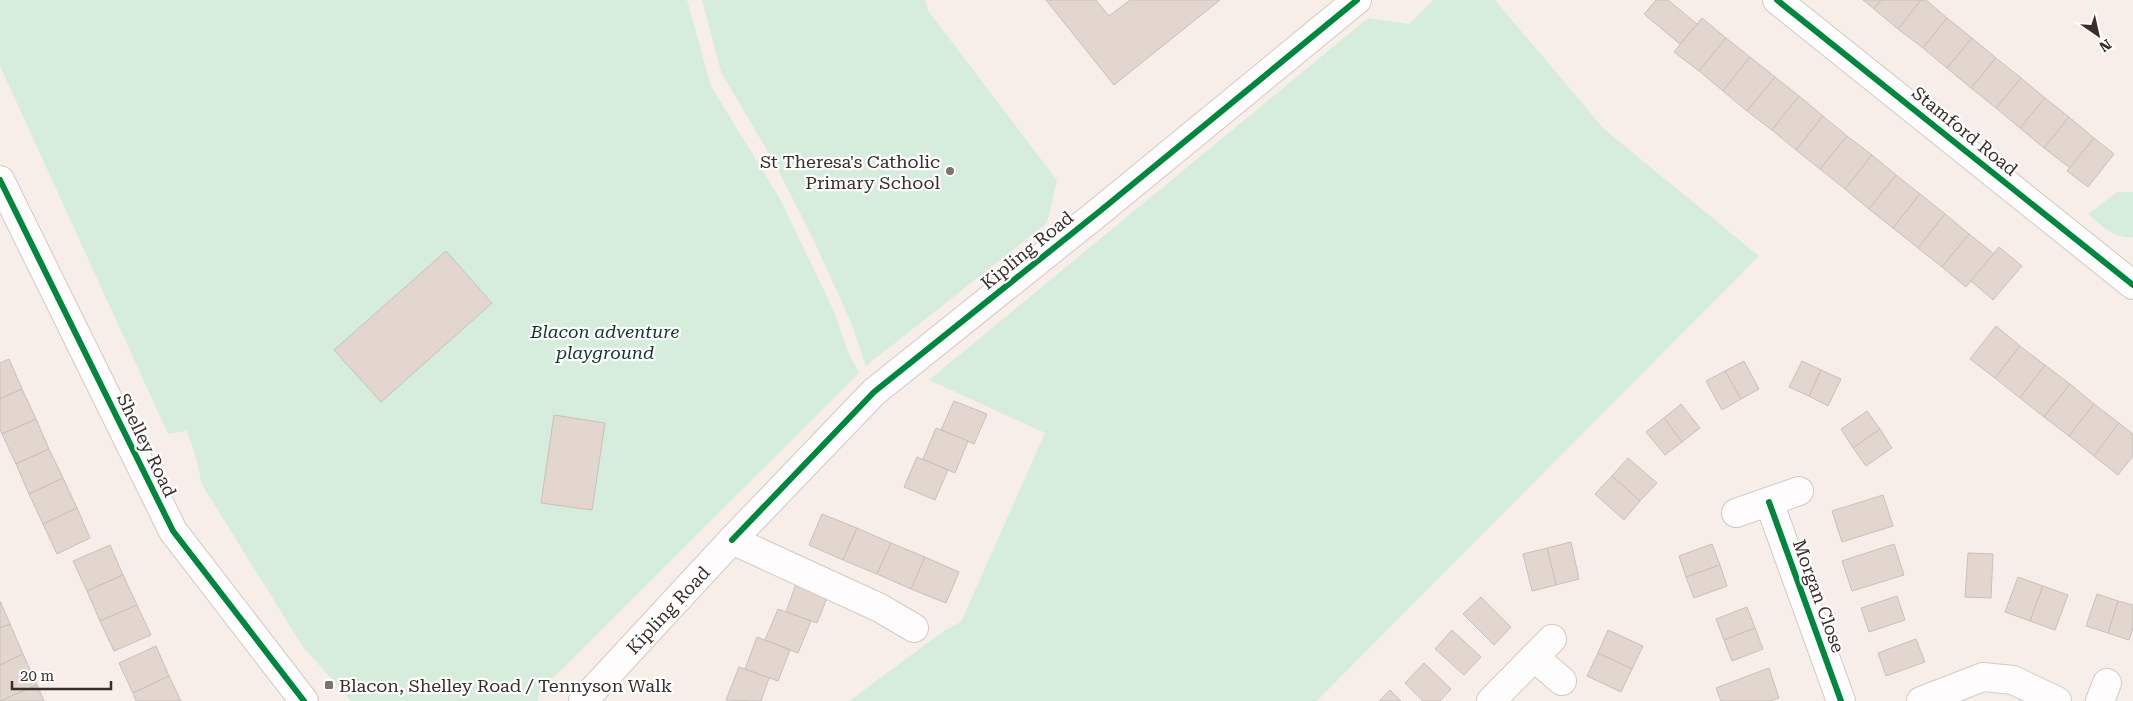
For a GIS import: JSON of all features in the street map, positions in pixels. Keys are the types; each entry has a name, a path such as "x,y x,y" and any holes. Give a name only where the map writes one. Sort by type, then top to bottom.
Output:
{"street":[{"name":"Kipling Road","path":"583,701 732,540 874,392 1100,211 1356,0"},
{"name":"Stamford Road","path":"1778,0 2133,284"},
{"name":"Shelley Road","path":"0,182 173,531 304,701"},
{"path":"1736,513 1799,491"},
{"name":"Morgan Close","path":"1768,502 1841,701"},
{"path":"732,540 880,608 914,628"},
{"path":"1491,701 1543,648 1562,681"},
{"path":"1921,701 1983,677 2013,680 2057,701"}],"green space":[{"name":"Blacon adventure playground","path":"0,0 687,0 711,86 780,199 833,309 848,352 859,373 539,692 538,701 351,701 303,647 201,483 198,464 187,431 168,434 0,66"},
{"path":"702,0 925,0 929,12 1057,180 1047,223 866,366 850,320 813,239 775,164 721,72"},
{"path":"1433,0 1495,0 1604,129 1759,256 1317,701 849,701 945,630 961,622 1045,433 929,380 1368,18 1409,24"},
{"path":"2117,192 2133,192 2133,237 2114,234 2088,214"}],"building":[{"path":"1046,0 1096,0 1109,16 1130,0 1220,0 1114,85"},
{"path":"1656,0 1668,0 1697,24 1680,44 1644,14"},
{"path":"1863,0 1881,0 1874,9"},
{"path":"1881,0 1921,0 1898,29 1874,9"},
{"path":"1921,0 1926,0 1947,18 1923,48 1898,29"},
{"path":"1702,18 1726,38 1699,71 1674,52"},
{"path":"1947,18 1972,38 1947,68 1923,48"},
{"path":"1726,38 1750,57 1723,91 1699,71"},
{"path":"1972,38 1996,58 1971,88 1947,68"},
{"path":"1750,57 1775,77 1747,111 1723,91"},
{"path":"1996,58 2021,78 1996,108 1971,88"},
{"path":"1775,77 1799,96 1772,130 1747,111"},
{"path":"2021,78 2045,98 2020,128 1996,108"},
{"path":"1799,96 1823,116 1796,150 1772,130"},
{"path":"2045,98 2069,117 2044,148 2020,128"},
{"path":"1823,116 1847,136 1820,169 1796,150"},
{"path":"2069,117 2094,138 2070,168 2044,148"},
{"path":"1847,136 1872,155 1845,189 1820,169"},
{"path":"2094,138 2114,154 2088,187 2067,171"},
{"path":"1872,155 1896,175 1869,209 1845,189"},
{"path":"1896,175 1920,194 1893,228 1869,209"},
{"path":"1920,194 1945,214 1918,248 1893,228"},
{"path":"1945,214 1969,234 1942,267 1918,248"},
{"path":"1969,234 1994,254 1966,287 1942,267"},
{"path":"1999,247 2022,266 1993,300 1971,281"},
{"path":"446,251 492,303 381,402 334,350"},
{"path":"1996,326 2020,346 1995,378 1970,359"},
{"path":"2020,346 2045,365 2020,398 1995,378"},
{"path":"9,359 22,389 0,399 0,363"},
{"path":"1744,361 1759,389 1741,399 1725,371"},
{"path":"1802,361 1821,370 1809,396 1789,387"},
{"path":"2045,365 2070,384 2044,417 2020,398"},
{"path":"1821,370 1841,379 1828,406 1809,396"},
{"path":"1725,371 1741,399 1722,410 1706,381"},
{"path":"2070,384 2094,404 2069,436 2044,417"},
{"path":"22,389 36,419 2,434 0,429 0,399"},
{"path":"954,401 987,414 974,444 941,430"},
{"path":"1681,404 1700,428 1682,442 1664,418"},
{"path":"2094,404 2119,423 2094,456 2069,436"},
{"path":"1867,411 1880,429 1853,448 1841,429"},
{"path":"554,415 605,423 592,510 541,503"},
{"path":"1664,418 1682,442 1665,455 1646,432"},
{"path":"36,419 49,449 16,464 2,434"},
{"path":"2119,423 2133,434 2133,456 2118,475 2094,456"},
{"path":"936,428 968,441 955,473 923,459"},
{"path":"1880,429 1892,448 1866,466 1853,448"},
{"path":"49,449 63,478 29,494 16,464"},
{"path":"917,457 948,470 935,500 904,487"},
{"path":"1628,458 1657,483 1640,501 1612,476"},
{"path":"1612,476 1640,501 1624,520 1595,494"},
{"path":"63,478 77,508 43,524 29,494"},
{"path":"1883,495 1893,526 1842,542 1832,511"},
{"path":"77,508 90,538 57,554 43,524"},
{"path":"822,514 857,528 843,560 809,545"},
{"path":"857,528 891,543 877,574 843,560"},
{"path":"1571,542 1579,579 1556,585 1547,548"},
{"path":"891,543 925,557 911,589 877,574"},
{"path":"1712,544 1720,565 1686,577 1679,556"},
{"path":"1894,544 1904,575 1852,591 1842,561"},
{"path":"110,545 123,575 87,591 73,561"},
{"path":"1547,548 1556,585 1532,591 1523,554"},
{"path":"1968,553 1993,554 1991,598 1965,597"},
{"path":"925,557 959,572 946,603 911,589"},
{"path":"1720,565 1727,586 1694,598 1686,577"},
{"path":"123,575 137,605 100,621 87,591"},
{"path":"2018,577 2043,586 2030,621 2005,612"},
{"path":"797,581 829,593 817,623 786,612"},
{"path":"2043,586 2068,595 2055,630 2030,621"},
{"path":"2097,594 2118,601 2108,633 2086,626"},
{"path":"1897,596 1905,620 1869,632 1861,608"},
{"path":"1481,597 1511,627 1494,645 1463,614"},
{"path":"0,601 10,624 0,628"},
{"path":"2118,601 2133,605 2133,628 2129,640 2108,633"},
{"path":"137,605 151,635 114,651 100,621"},
{"path":"1747,607 1755,628 1724,640 1716,619"},
{"path":"778,609 811,621 798,653 765,640"},
{"path":"10,624 23,654 0,665 0,628"},
{"path":"1755,628 1763,649 1732,661 1724,640"},
{"path":"1452,630 1481,657 1464,675 1435,649"},
{"path":"1608,630 1643,646 1632,669 1598,653"},
{"path":"757,637 790,650 778,681 745,669"},
{"path":"1916,639 1925,662 1886,676 1878,653"},
{"path":"156,646 169,676 133,693 119,663"},
{"path":"1598,653 1632,669 1621,692 1587,676"},
{"path":"23,654 37,685 0,701 0,665"},
{"path":"1424,663 1451,689 1440,701 1423,701 1405,683"},
{"path":"739,667 769,678 761,701 726,700"},
{"path":"1769,668 1779,698 1770,701 1721,701 1716,688"},
{"path":"169,676 181,701 136,701 133,693"},
{"path":"37,685 44,701 0,701"},
{"path":"1390,690 1401,701 1379,701"}],"cycle path":[{"path":"732,540 874,392 1100,211 1357,0"},
{"path":"1777,0 2133,285"},
{"path":"0,180 173,531 304,701"},
{"path":"1769,502 1841,701"}],"place":[{"name":"St Theresa's Catholic Primary School","path":"950,171"},
{"name":"Blacon, Shelley Road / Tennyson Walk","path":"329,685"}]}
